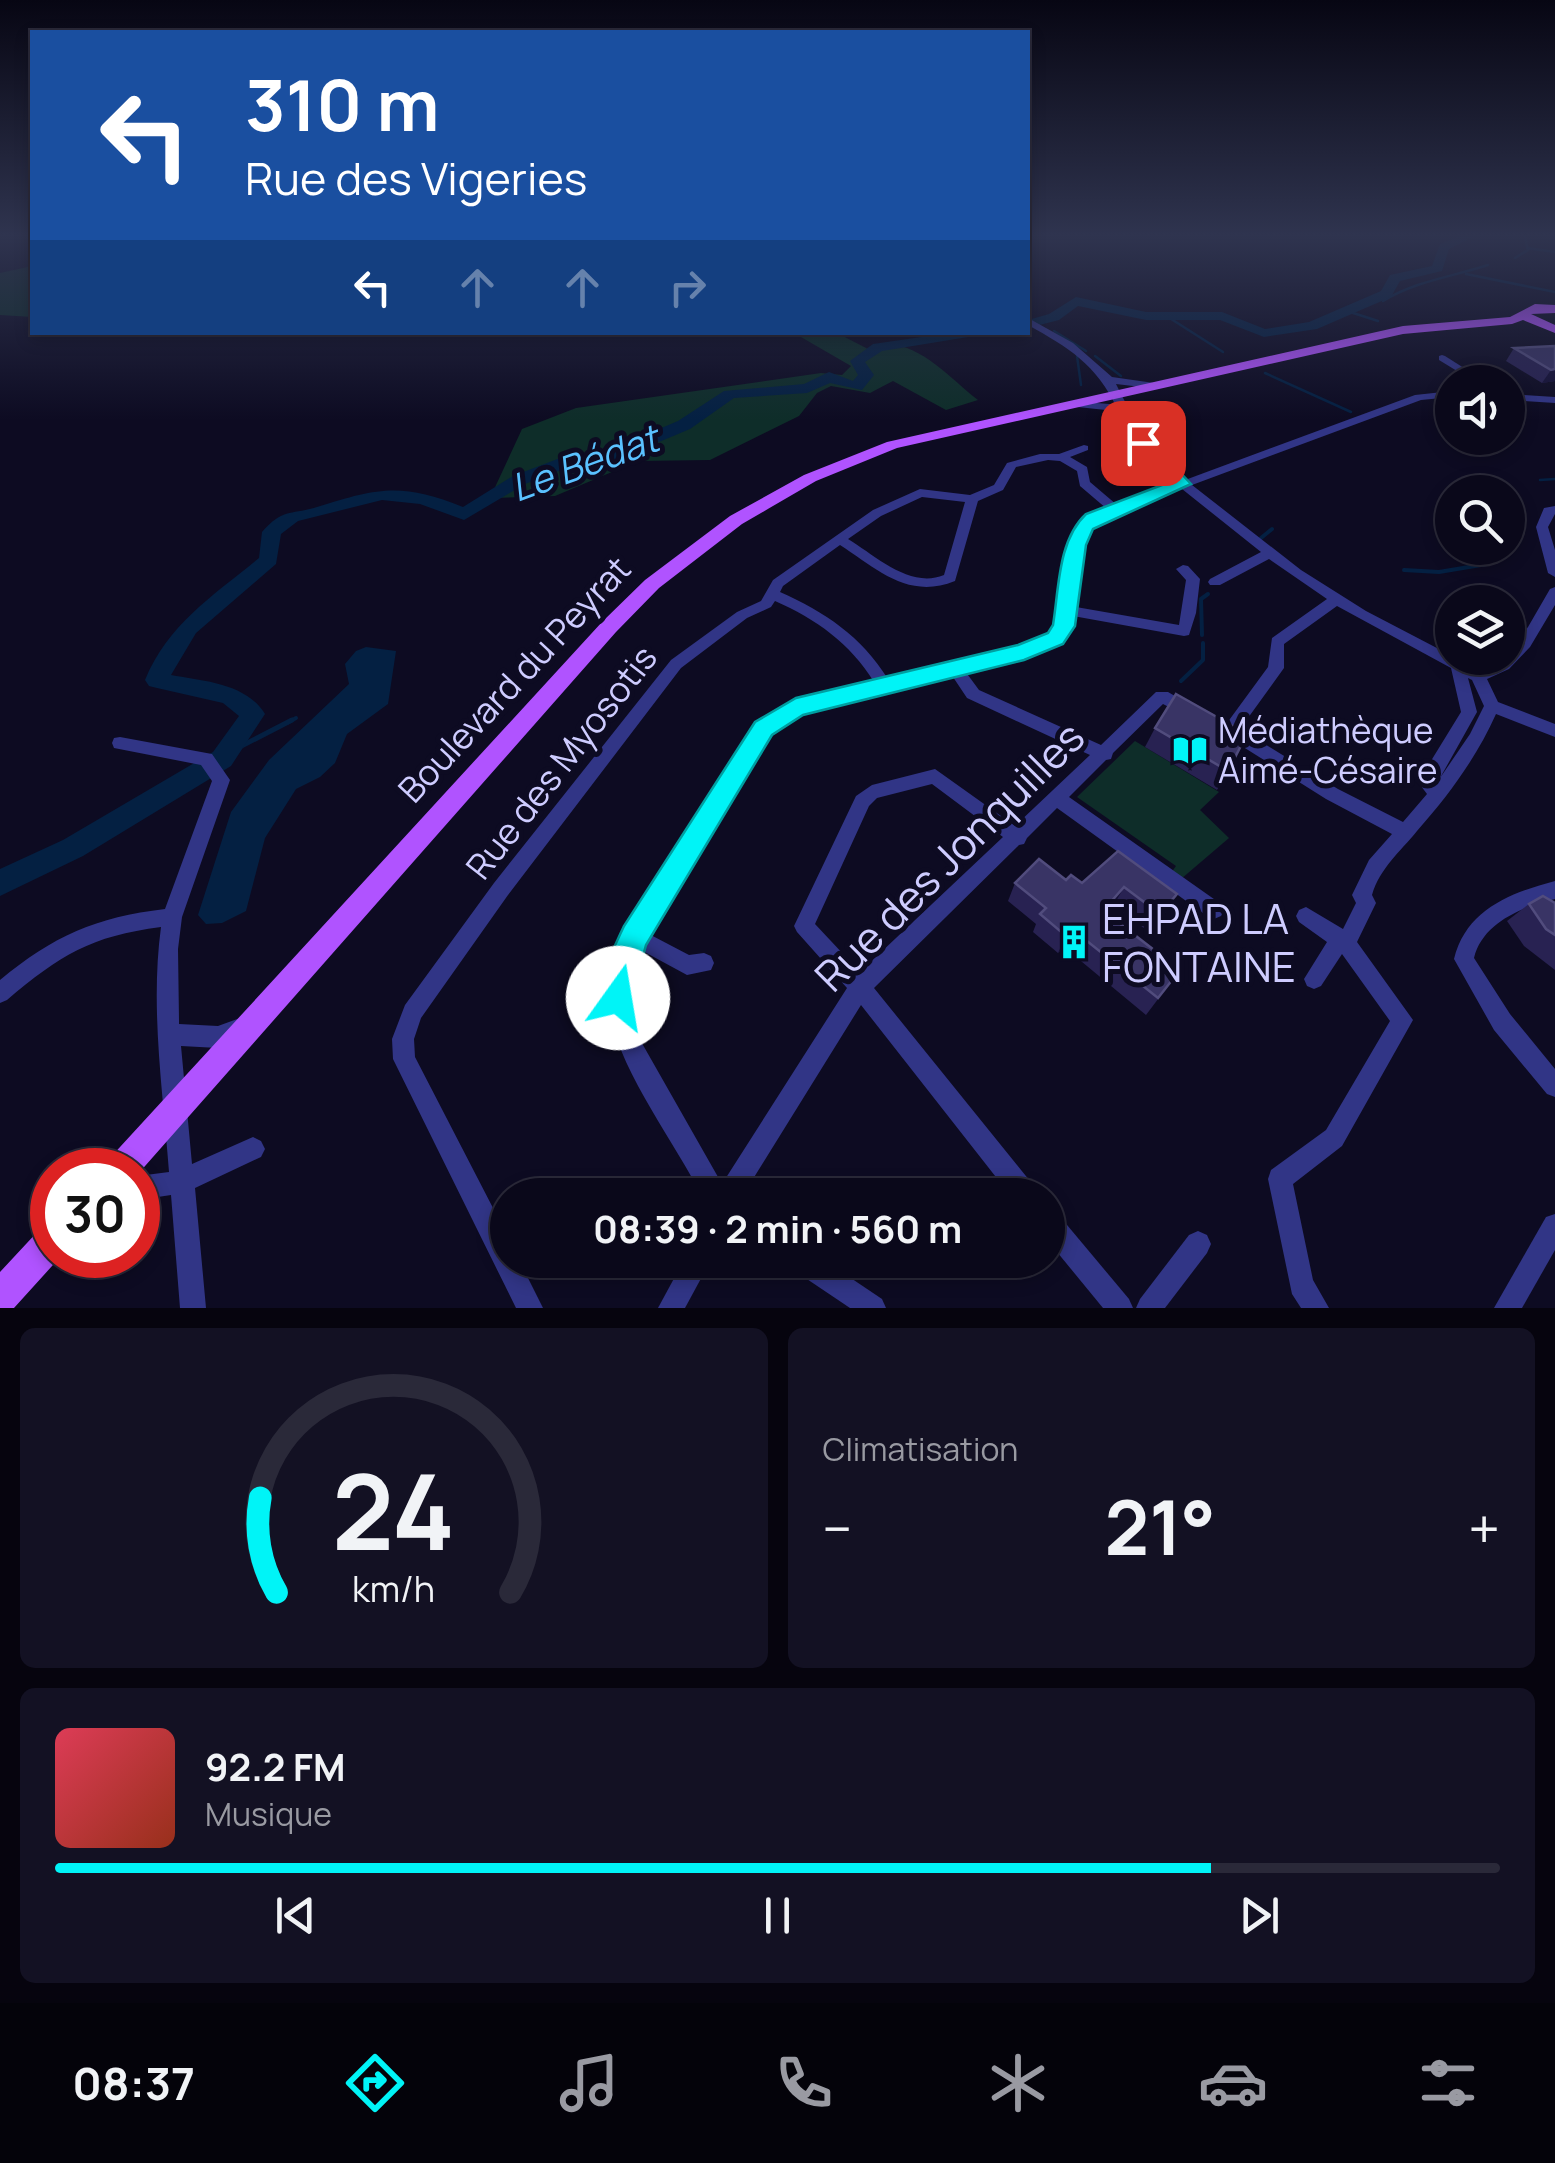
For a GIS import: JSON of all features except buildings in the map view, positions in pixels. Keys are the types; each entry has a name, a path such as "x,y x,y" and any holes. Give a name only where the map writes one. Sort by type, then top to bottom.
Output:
{"main road":[{"name":"Boulevard du Peyrat","path":"141,1148 609,627 703,544 770,499 854,458 936,432 1112,389 1150,385 1366,338 1524,315 1526,309 1553,308"},
{"path":"1524,315 1551,328"},
{"name":"Boulevard du Peyrat","path":"1366,338 1496,325 1551,328"},
{"path":"0,1298 30,1265"}],"street":[{"path":"1032,323 1091,362 1112,389 1151,455 1182,484 1337,599 1435,654"},
{"path":"1442,358 1453,365"},
{"path":"705,1178 621,1020 620,982 634,936 764,728 796,708 1044,646 1064,626 1076,545 1084,526 1115,509 1182,484 1419,397 1435,396"},
{"path":"1525,398 1555,400"},
{"path":"1058,405 1097,404 1126,418"},
{"path":"842,542 914,584 943,582 950,578 972,499 999,488 1011,466 1084,448"},
{"path":"1064,455 1083,470 1084,483 1115,509"},
{"name":"Rue des Myosotis","path":"530,1308 404,1060 412,1012 501,888 676,664 774,595 778,583 842,542 844,534 877,513 920,494 972,499"},
{"path":"1555,510 1548,512 1542,527 1555,573"},
{"path":"1215,582 1270,553"},
{"path":"1068,610 1184,631 1194,579 1183,569"},
{"path":"1555,592 1509,662 1492,674 1478,676 1492,706 1555,731"},
{"path":"774,595 798,605 865,651 884,685"},
{"path":"1337,599 1276,642 1276,668 1231,730 1332,794 1405,832"},
{"path":"956,668 973,694 1104,754"},
{"path":"1436,793 1430,786 1432,774 1469,712 1460,675"},
{"name":"Rue des Jonquilles","path":"740,1178 860,987 1162,696 1218,728 1231,730"},
{"path":"1314,979 1336,946 1346,942 1366,903 1362,895 1375,861 1405,832 1481,734 1492,706"},
{"path":"120,742 206,758 221,780 219,796 172,916 168,949 170,1034 192,1308"},
{"path":"1012,1178 860,987 804,926 862,801 872,792 935,776 1018,838"},
{"path":"1058,799 1214,910"},
{"path":"1555,890 1502,908 1471,940 1464,959 1502,1022 1555,1086"},
{"path":"0,993 71,938 110,926 172,916"},
{"path":"1306,916 1346,942 1402,1020 1334,1138 1280,1178 1301,1285 1316,1308"},
{"path":"634,936 686,964 704,963"},
{"path":"170,1034 218,1037 254,1024"},
{"path":"160,1185 181,1182 253,1148"},
{"path":"1507,1308 1555,1226"},
{"path":"1065,1242 1120,1308"},
{"path":"1148,1308 1198,1244"},
{"path":"671,1308 688,1278"},
{"path":"828,1278 872,1308"}],"green space":[{"path":"0,298 30,298 30,317 0,315"},
{"path":"797,335 841,335 868,349 898,345 912,350 978,400 946,410 893,381 870,393 831,386 817,393 799,416 710,460 638,461 555,496 490,498 522,429 576,408 821,373 842,375 851,366"},
{"path":"1135,741 1219,792 1200,810 1229,838 1181,879 1171,873 1176,866 1077,797"}],"water":[{"path":"366,647 396,651 388,704 347,734 335,763 320,777 296,789 265,838 246,911 222,923 206,924 198,915 231,812 269,760 349,684 345,664 356,651"}],"waterway":[{"name":"Le Bédat","path":"1030,323 1054,317 1076,301 1146,316 1222,316 1264,333 1312,326 1377,298"},
{"path":"1383,301 1388,298"},
{"path":"1347,311 1378,321"},
{"path":"1168,317 1223,352"},
{"path":"1054,331 1086,351"},
{"name":"Le Bédat","path":"0,883 73,848 222,759 253,714 230,696 157,680 175,643 204,613 269,560 272,532 293,515 382,495 424,500 464,514 519,480 574,459 610,456 684,425 730,394 807,388 829,377 856,387 866,375 857,361 878,347 969,335"},
{"path":"1077,356 1081,385"},
{"path":"1095,356 1121,376"},
{"path":"1265,373 1351,412"},
{"path":"1540,480 1555,479"},
{"path":"1261,538 1272,529"},
{"path":"1404,570 1439,572 1481,565"},
{"path":"1202,635 1201,599 1208,594"},
{"path":"1181,681 1203,660 1203,643"},
{"path":"287,723 296,718"},
{"path":"226,754 292,720"}],"place":[{"name":"Médiathèque Aimé-Césaire","path":"1190,750"},
{"name":"EHPAD LA FONTAINE","path":"1074,942"}],"route":[{"path":"618,998 623,961 634,936 764,728 796,708 1024,652 1056,638 1064,626 1076,545 1084,526 1093,518 1182,484 1162,468 1143,443"}]}
